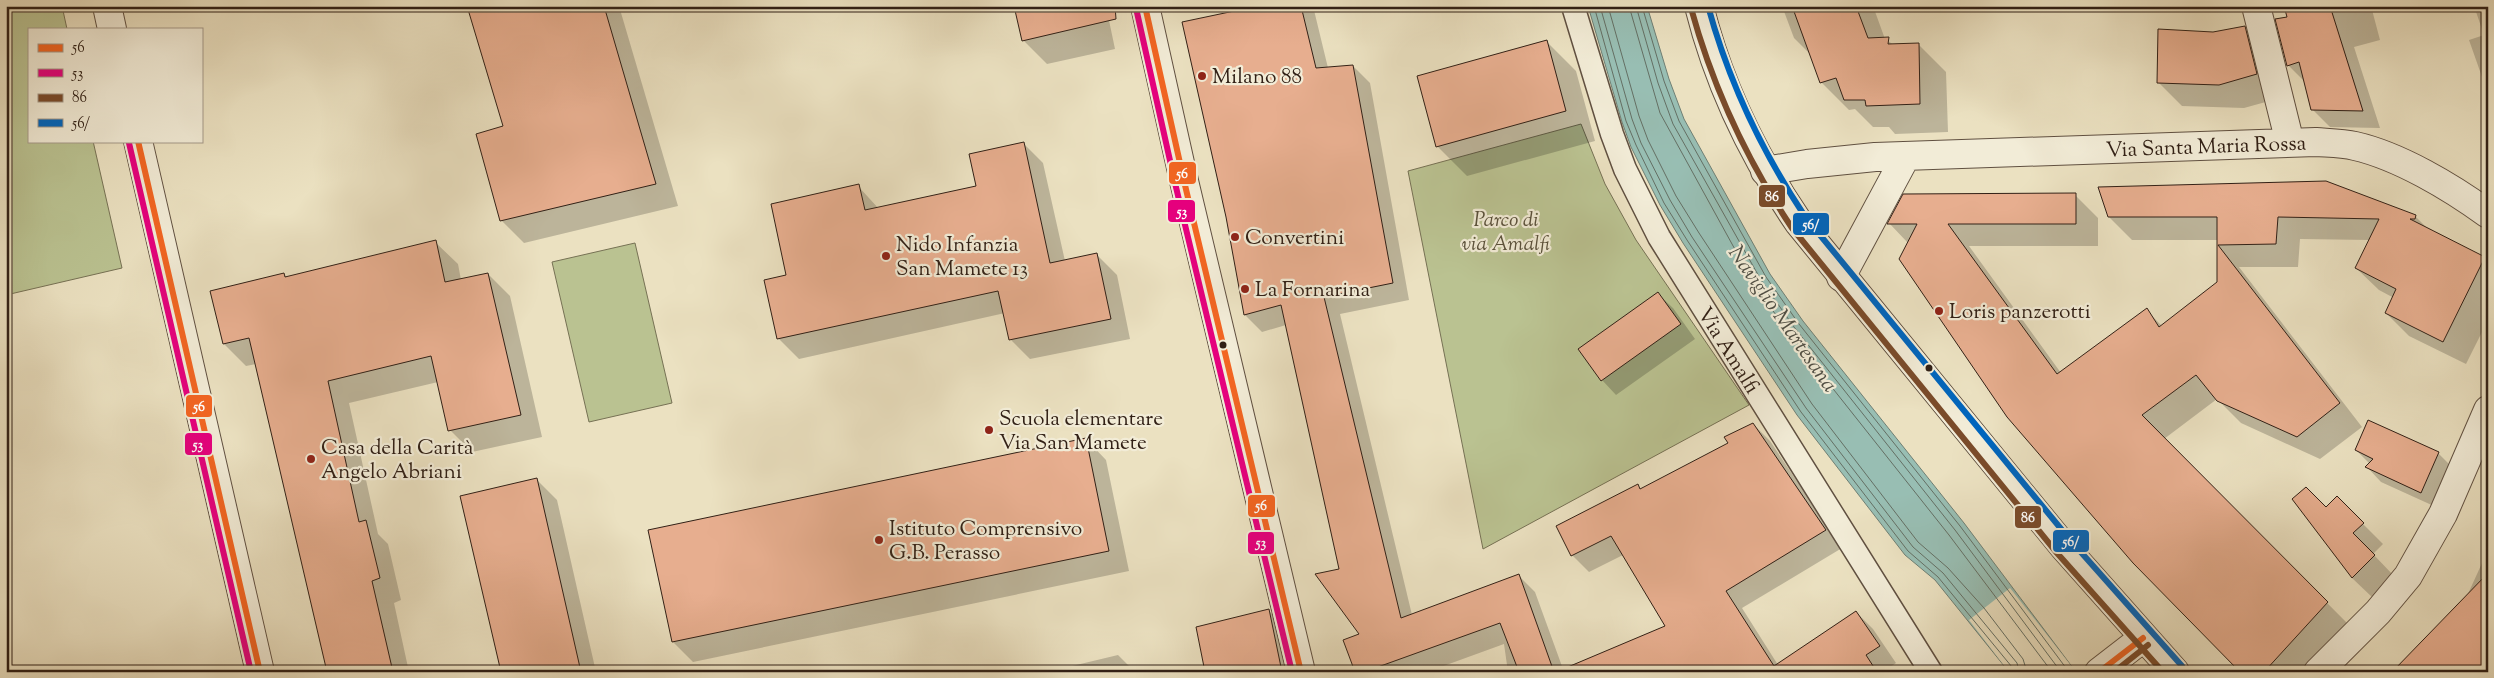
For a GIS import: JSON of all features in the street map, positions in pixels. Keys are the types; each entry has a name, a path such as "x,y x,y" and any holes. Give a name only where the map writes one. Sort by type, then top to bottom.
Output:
{"street":[{"path":"107,6 112,28"},
{"path":"1144,6 1301,672"},
{"path":"1699,6 1706,35 1730,102 1765,171 1800,223 1842,277 2064,547 2175,672"},
{"path":"2256,6 2290,143"},
{"path":"138,142 260,672"},
{"name":"Via Santa Maria Rossa","path":"1765,171 1853,158 2290,143 2336,144 2370,150 2414,170 2460,195 2488,214"},
{"path":"1842,277 1906,156"},
{"path":"2318,672 2378,612 2408,576 2443,514 2488,410"},
{"path":"2099,672 2144,638"}],"lane":[{"name":"Via Amalfi","path":"1573,6 1612,134 1625,169 1659,237 1931,672"}],"green space":[{"path":"6,6 62,6 67,28 28,28 28,142 93,142 122,268 6,295"},
{"name":"Parco di via Amalfi","path":"1581,124 1605,184 1636,240 1749,405 1483,549 1408,171"},
{"path":"635,243 672,403 589,422 552,262"}],"water":[{"name":"Naviglio Martesana","path":"1588,6 1647,6 1669,79 1684,119 1770,274 1803,321 1964,523 2076,672 2009,672 1935,580 1905,555 1797,415 1660,205 1631,147"}],"pier":[{"path":"2010,588 2076,672 2009,672 1969,620"}],"building":[{"path":"467,6 604,6 656,184 500,221 476,134 503,126"},
{"path":"1014,6 1115,6 1116,19 1022,41"},
{"path":"1258,6 1301,6 1316,68 1353,65 1393,283 1324,297 1401,618 1519,574 1554,672 1519,672 1500,623 1364,672 1355,672 1343,640 1359,634 1315,574 1339,569 1281,305 1244,315 1226,217 1182,22"},
{"path":"1792,6 1856,6 1868,38 1889,37 1888,44 1919,43 1920,104 1866,106 1865,100 1844,100 1836,78 1820,83"},
{"path":"2284,6 2330,6 2363,111 2311,110 2299,62 2287,66 2275,19 2287,17"},
{"path":"2245,26 2257,74 2219,85 2157,83 2158,29 2213,32"},
{"path":"1547,40 1566,111 1436,147 1417,76"},
{"path":"1024,142 1050,263 1097,253 1111,319 1009,340 998,291 777,339 764,280 786,275 771,204 859,184 865,210 976,186 969,154"},
{"path":"2326,181 2416,215 2415,219 2410,219 2485,257 2443,342 2385,313 2396,289 2355,268 2379,219 2278,217 2276,244 2218,245 2340,403 2297,437 2217,401 2196,375 2142,415 2328,602 2264,672 2240,672 2133,563 2007,417 1899,259 1917,224 1887,224 1903,194 2076,193 2076,224 1948,224 2057,374 2147,308 2159,327 2217,282 2217,217 2108,217 2098,187"},
{"name":"Casa della Carità Angelo Abriani","path":"436,240 445,282 488,273 521,415 448,431 431,356 328,381 359,522 366,520 380,578 372,581 393,672 327,672 249,338 223,344 210,291 284,273 285,277"},
{"path":"1658,292 1681,324 1601,381 1578,349"},
{"path":"2368,420 2439,452 2421,493 2365,467 2373,459 2355,450"},
{"path":"1753,423 1826,530 1726,591 1774,666 1856,611 1880,646 1866,655 1877,672 1556,672 1665,626 1611,536 1571,556 1556,526 1638,484 1640,489 1728,443 1724,437"},
{"name":"Istituto Comprensivo G.B. Perasso","path":"1086,438 1109,551 672,642 648,530"},
{"path":"537,478 581,672 501,672 460,496"},
{"path":"2306,487 2326,507 2337,496 2364,523 2353,533 2375,555 2352,578 2292,499"},
{"path":"2488,573 2488,662 2479,672 2392,672"},
{"path":"1269,609 1282,672 1205,672 1196,627"}],"transit line":[{"name":"56","path":"1145,6 1184,181 1301,672"},
{"name":"56/","path":"1708,6 1716,35 1748,116 1775,168 1806,218 2071,541 2182,666"},
{"name":"53","path":"1136,8 1175,183 1292,672"},
{"name":"86","path":"1691,8 1720,95 1760,176 1792,228 2057,553 2163,672"},
{"name":"56","path":"138,142 260,672"},
{"name":"53","path":"129,143 251,672"},
{"name":"56","path":"2099,672 2143,638"},
{"name":"86","path":"2114,672 2148,645"}],"place":[{"name":"Milano 88","path":"1202,76"},
{"name":"Convertini","path":"1235,237"},
{"name":"Nido Infanzia San Mamete 13","path":"886,256"},
{"name":"La Fornarina","path":"1245,289"},
{"name":"Loris panzerotti","path":"1939,311"},
{"name":"Scuola elementare Via San Mamete","path":"989,430"},
{"name":"Casa della Carità Angelo Abriani","path":"311,459"},
{"name":"Istituto Comprensivo G.B. Perasso","path":"879,540"}]}
